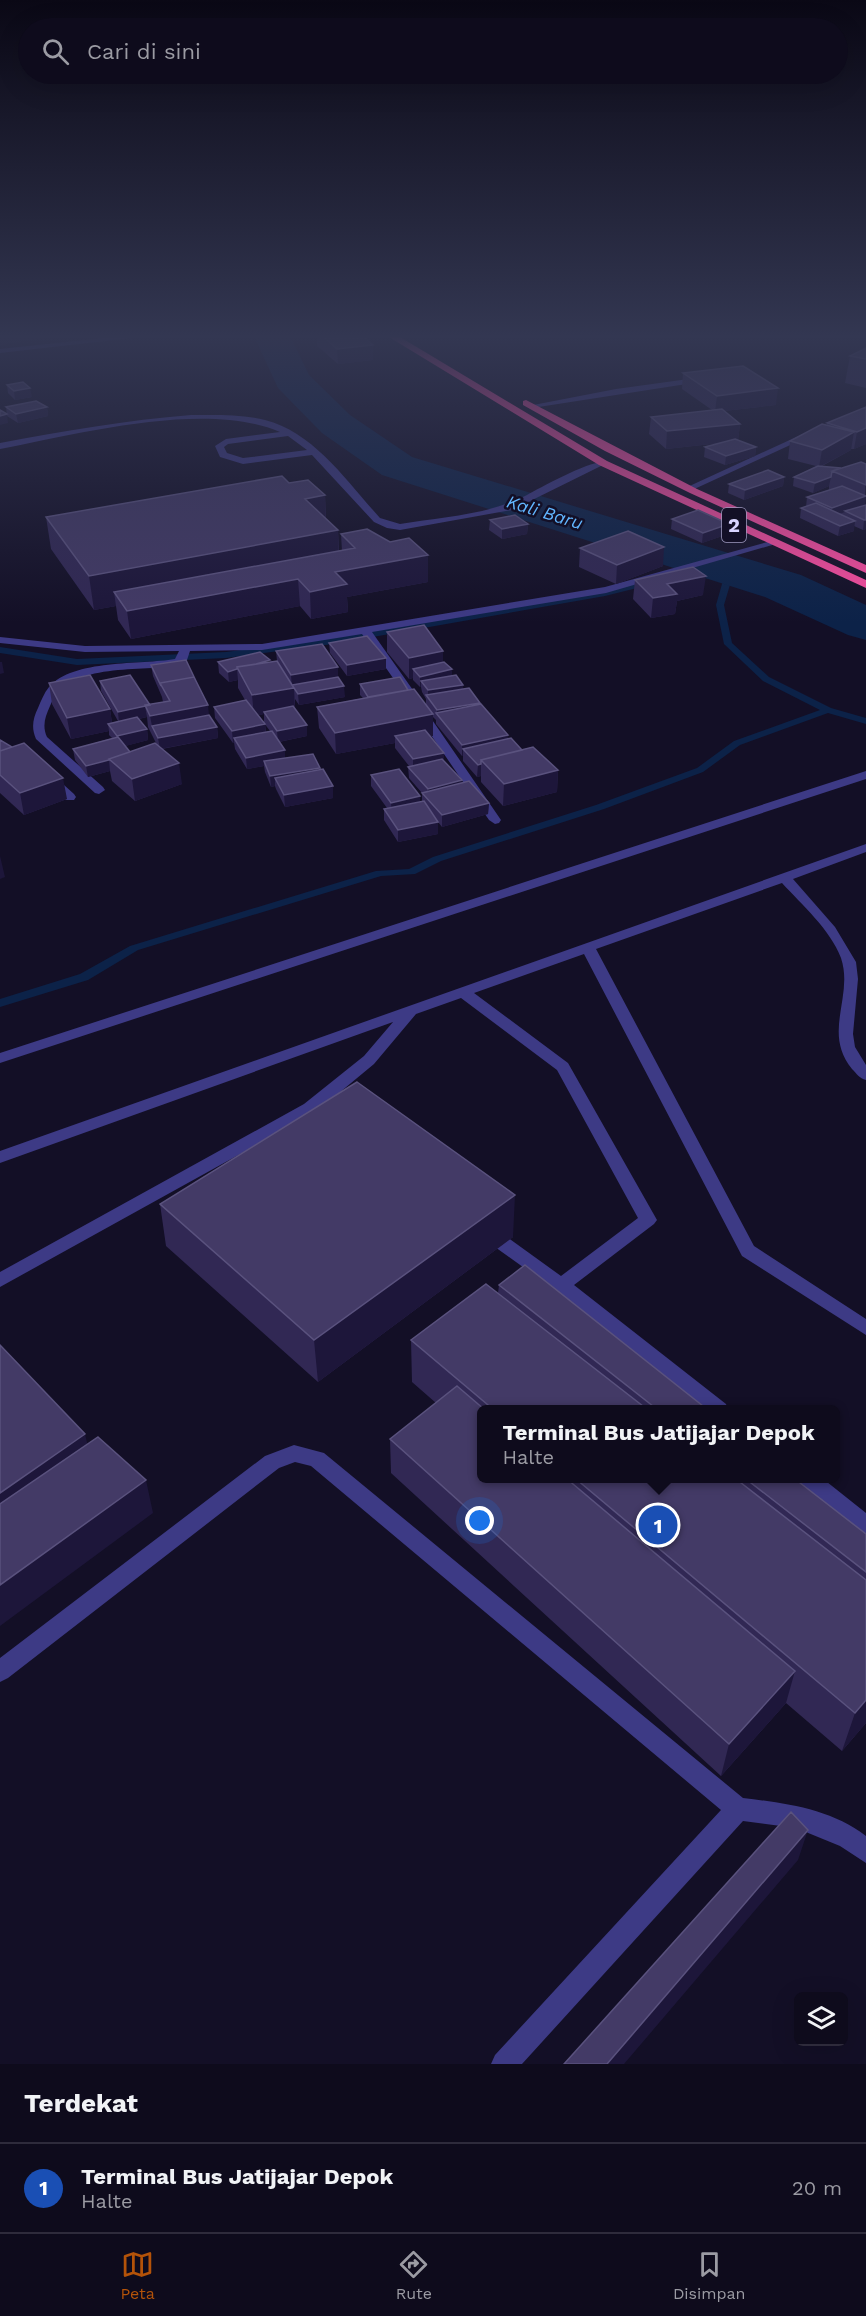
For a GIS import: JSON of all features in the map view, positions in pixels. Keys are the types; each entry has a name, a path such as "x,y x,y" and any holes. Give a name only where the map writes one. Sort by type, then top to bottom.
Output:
{"highway":[{"name":"2","path":"549,430 603,463 866,584"},
{"name":"2","path":"575,430 687,489 866,569"}],"street":[{"path":"0,446 97,430"},
{"path":"285,430 314,452 377,520 390,526 400,527 511,507 567,478 603,463"},
{"path":"687,489 819,430"},
{"path":"290,433 226,442 219,446 223,455 243,461 314,452"},
{"path":"0,640 85,649 183,654 369,635 606,590 774,543"},
{"path":"369,635 495,820"},
{"path":"99,790 42,739 37,731 40,715 51,693 58,684 88,674 133,666 174,663 183,654"},
{"path":"41,770 70,797"},
{"path":"0,1058 866,775"},
{"path":"0,1157 866,848"},
{"path":"785,878 830,930 848,960 851,991 844,1034 851,1060 866,1075"},
{"path":"588,948 748,1251 866,1328"},
{"path":"463,992 563,1067 648,1220 561,1285"},
{"path":"0,1280 315,1111 369,1060 412,1010"},
{"path":"474,1223 561,1285 713,1405"},
{"path":"0,1671 272,1462 294,1453 317,1459 738,1809 796,1816 848,1838 866,1851"},
{"path":"812,1483 866,1525"},
{"path":"504,2064 738,1809"}],"building":[{"path":"810,430 854,432 822,450 790,441"},
{"path":"735,439 756,447 726,456 705,447"},
{"path":"861,462 866,464 866,485 832,471"},
{"path":"818,466 841,468 832,471 831,477 815,483 794,477"},
{"path":"768,470 784,477 745,490 729,484"},
{"path":"282,476 289,483 308,480 325,495 305,499 338,530 89,576 46,517"},
{"path":"842,486 866,496 832,508 807,497"},
{"path":"816,503 855,521 840,526 801,508"},
{"path":"866,505 866,520 845,511"},
{"path":"698,510 729,524 703,533 672,519"},
{"path":"515,515 528,524 502,529 490,520"},
{"path":"367,529 390,542 409,538 428,555 335,572 347,584 310,592 298,579 127,611 114,592 355,548 341,534"},
{"path":"628,531 664,547 617,565 580,548"},
{"path":"693,567 706,576 667,584 677,594 653,598 635,580"},
{"path":"424,625 443,651 409,658 387,632"},
{"path":"367,636 386,658 347,665 329,643"},
{"path":"322,644 338,667 291,675 276,651"},
{"path":"260,652 270,660 237,667 228,672 218,662"},
{"path":"186,660 196,681 194,677 160,683 161,686 151,665"},
{"path":"277,661 294,688 252,695 237,667"},
{"path":"444,662 452,669 420,677 413,669"},
{"path":"90,675 110,709 67,718 49,683"},
{"path":"130,675 150,705 118,712 100,681"},
{"path":"456,675 463,685 428,690 421,681"},
{"path":"194,677 208,705 150,716 145,705 170,701 160,683"},
{"path":"338,677 344,686 298,694 292,685"},
{"path":"400,677 408,690 368,697 360,684"},
{"path":"469,688 480,703 437,710 426,695"},
{"path":"414,689 433,714 335,733 317,707"},
{"path":"246,700 265,724 232,731 214,707"},
{"path":"481,704 508,735 462,745 436,713"},
{"path":"293,706 307,725 277,731 264,712"},
{"path":"209,715 217,727 158,738 152,726"},
{"path":"137,717 147,729 117,736 108,724"},
{"path":"425,730 444,753 413,759 395,736"},
{"path":"272,731 285,750 246,758 234,738"},
{"path":"118,737 130,752 109,760 86,766 73,749"},
{"path":"511,738 522,750 481,760 481,764 478,765 463,749"},
{"path":"0,740 12,747 0,751"},
{"path":"24,743 63,778 20,793 0,775 0,751"},
{"path":"155,743 179,763 132,779 109,759"},
{"path":"533,747 558,770 504,784 481,760"},
{"path":"313,754 320,768 270,776 264,761"},
{"path":"442,759 462,780 428,789 408,767"},
{"path":"323,769 333,786 284,795 275,778"},
{"path":"399,769 420,796 391,803 371,775"},
{"path":"469,781 489,803 442,815 422,793"},
{"path":"424,801 438,822 398,830 384,809"},
{"path":"357,1082 515,1195 314,1340 160,1204"},
{"path":"525,1265 702,1405 652,1405 499,1285"},
{"path":"486,1284 642,1405 488,1405 411,1340"},
{"path":"0,1345 85,1434 0,1493"},
{"path":"457,1386 479,1405 477,1405 477,1483 572,1483 795,1671 729,1744 390,1439"},
{"path":"98,1437 146,1480 0,1585 0,1504"},
{"path":"581,1483 741,1483 866,1580 866,1700 855,1713"},
{"path":"751,1483 800,1483 866,1534 866,1572"},
{"path":"791,1812 808,1830 607,2064 564,2064"}],"waterway":[{"name":"Kali Baru","path":"345,430 397,466 783,586 866,624"},
{"path":"682,574 715,564"},
{"path":"736,571 728,577 720,605 728,644 766,679 828,710"},
{"path":"0,650 77,662 226,655 333,641 605,594 650,582"},
{"path":"0,1003 84,977 134,948 380,873 411,872 437,859 600,807 700,770 737,743 828,710"},
{"path":"828,710 866,721"}],"place":[{"name":"Terminal Bus Jatijajar Depok","path":"658,1525"}]}
